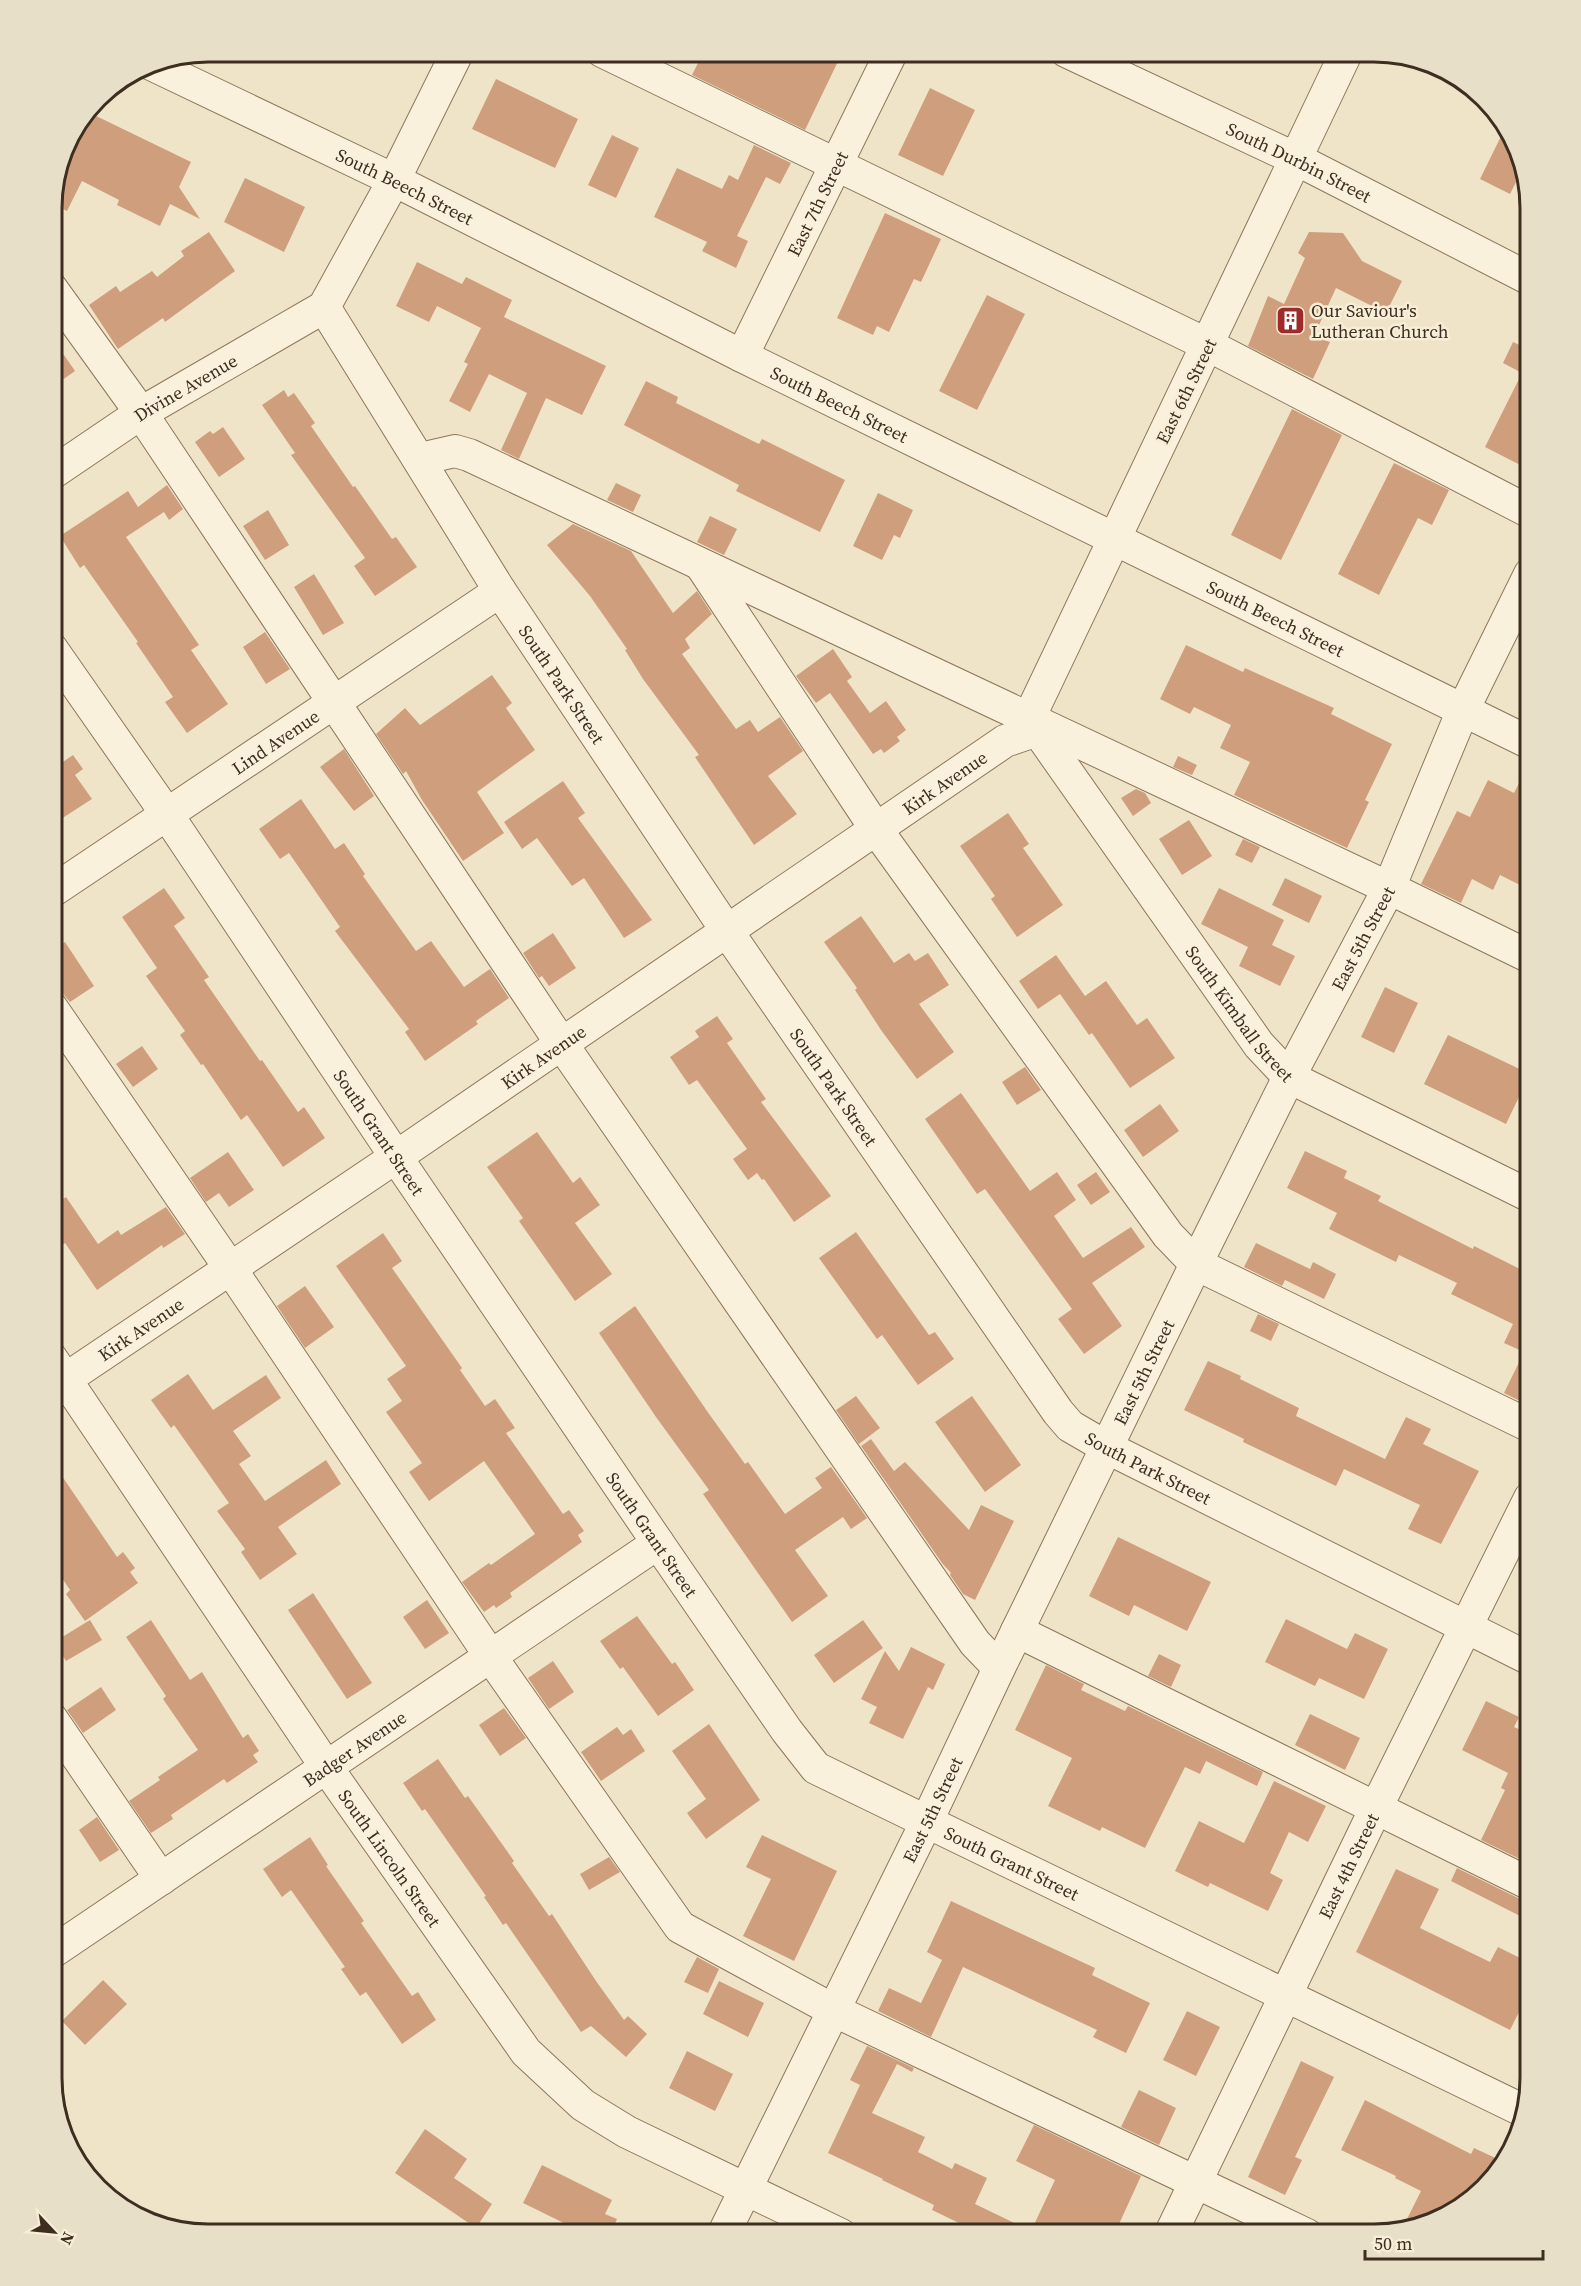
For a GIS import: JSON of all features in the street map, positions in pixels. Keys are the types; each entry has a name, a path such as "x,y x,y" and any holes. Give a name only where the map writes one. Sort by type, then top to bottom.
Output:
{"street":[{"path":"324,307 394,180 453,62"},
{"path":"624,62 1208,345 1520,507"},
{"name":"East 7th Street","path":"742,356 887,62"},
{"name":"South Durbin Street","path":"1089,62 1296,159 1520,274"},
{"name":"East 6th Street","path":"1033,724 1114,537 1342,62"},
{"name":"South Beech Street","path":"161,69 394,180 742,356 1520,738"},
{"path":"62,303 141,414 561,1043 975,1643 999,1668"},
{"name":"Divine Avenue","path":"62,467 141,414 324,307"},
{"name":"South Park Street","path":"324,307 500,591 727,931 1058,1412 1070,1426 1106,1447 1520,1654"},
{"path":"420,459 455,451 469,455 1033,724 1389,888 1520,952"},
{"path":"701,565 876,828 1168,1234 1196,1264 1520,1421"},
{"name":"Lind Avenue","path":"62,885 500,591"},
{"name":"East 5th Street","path":"728,2224 926,1823 1196,1264 1289,1077 1389,888 1463,710 1520,594"},
{"name":"South Grant Street","path":"62,663 166,813 657,1543 787,1731 816,1768 1516,2107"},
{"name":"Kirk Avenue","path":"61,1372 230,1268 876,828 1033,724"},
{"name":"South Kimball Street","path":"1033,724 1259,1045 1289,1077 1520,1191"},
{"path":"62,1022 230,1268 490,1657 680,1927 833,2010 1284,2224"},
{"name":"South Lincoln Street","path":"61,1383 526,2052 583,2105 627,2132 819,2224"},
{"name":"East 4th Street","path":"1176,2224 1376,1808 1520,1518"},
{"name":"Badger Avenue","path":"61,1946 657,1543"},
{"path":"1017,1631 1520,1879"},
{"path":"61,1733 161,1879"}],"building":[{"path":"698,62 838,62 805,130 692,75"},
{"path":"496,79 578,119 555,168 472,129"},
{"path":"930,88 975,110 943,176 898,155"},
{"path":"95,115 191,162 179,187 200,219 170,204 160,226 117,205 119,200 82,181 67,211 62,208 66,170 81,134"},
{"path":"612,135 639,148 616,198 588,185"},
{"path":"1501,136 1515,170 1517,180 1510,194 1480,179"},
{"path":"754,145 791,163 780,184 766,177 737,236 748,241 736,268 702,251 707,242 654,217 677,168 722,189 729,175 738,180"},
{"path":"245,178 305,207 284,252 224,222"},
{"path":"885,213 941,239 921,282 914,279 889,332 877,326 873,335 837,318"},
{"path":"209,232 235,271 165,322 163,318 118,349 89,305 116,286 120,292 152,271 157,277 184,256 181,251"},
{"name":"Our Saviour's Lutheran Church","path":"1309,232 1343,233 1362,261 1402,281 1386,313 1336,288 1314,336 1330,342 1313,379 1248,346 1268,296 1284,304 1305,258 1298,253"},
{"path":"417,262 462,284 466,277 512,300 504,317 606,366 582,415 546,398 519,459 501,450 527,393 489,374 470,412 449,401 468,364 464,362 481,328 437,306 429,322 396,306"},
{"path":"987,295 1025,314 977,410 939,391"},
{"path":"1513,342 1520,345 1520,372 1503,363"},
{"path":"62,352 75,371 62,380"},
{"path":"1520,377 1520,465 1485,447"},
{"path":"646,381 678,397 676,403 759,444 762,439 845,480 820,532 736,491 739,485 624,425"},
{"path":"284,390 288,397 294,393 315,423 311,426 353,487 355,486 392,539 396,537 417,567 375,596 354,566 365,558 291,455 295,453 262,405"},
{"path":"1292,409 1342,435 1281,560 1231,535"},
{"path":"223,427 245,459 219,477 195,442 210,431 213,434"},
{"path":"1394,463 1449,490 1432,525 1418,518 1379,595 1338,574"},
{"path":"616,483 641,495 633,512 607,500"},
{"path":"167,485 183,509 169,520 164,512 126,537 199,645 191,650 228,704 187,733 165,702 173,697 136,643 138,642 84,565 80,568 62,539 62,535 128,491 138,507"},
{"path":"878,493 913,510 900,538 894,535 882,560 853,546"},
{"path":"268,510 289,545 265,560 243,526"},
{"path":"710,516 737,529 724,555 697,542"},
{"path":"573,524 631,551 673,613 697,591 712,614 685,639 690,648 682,654 736,729 750,720 758,732 780,717 803,751 768,776 797,814 754,845 695,757 699,755 643,679 625,650 627,649 590,596 547,545"},
{"path":"314,574 344,623 323,635 294,587"},
{"path":"265,632 290,669 266,684 243,647"},
{"path":"1186,645 1243,672 1245,668 1334,708 1331,714 1392,744 1365,800 1369,802 1347,848 1234,795 1250,762 1220,748 1231,725 1194,707 1190,714 1160,699"},
{"path":"833,649 852,677 847,681 870,713 886,701 906,730 897,737 900,741 884,753 881,749 873,754 830,693 816,703 796,676"},
{"path":"492,675 512,703 506,708 535,750 477,792 504,833 463,861 422,800 406,771 403,774 376,734 405,708 420,725"},
{"path":"344,749 374,796 354,811 320,767"},
{"path":"73,755 83,769 75,775 92,799 62,819 62,763"},
{"path":"1178,756 1197,765 1192,775 1173,767"},
{"path":"1488,780 1514,793 1520,781 1520,885 1500,875 1493,890 1472,879 1461,903 1421,884 1457,811 1470,817"},
{"path":"563,781 585,813 578,818 652,920 624,938 584,878 572,886 537,838 522,849 504,822"},
{"path":"1136,789 1145,793 1151,803 1133,816 1121,798"},
{"path":"301,799 335,849 344,843 365,874 363,876 416,951 431,941 464,987 490,969 509,998 476,1021 478,1024 425,1061 405,1032 409,1029 335,931 340,927 289,853 280,859 259,829"},
{"path":"1008,813 1029,844 1023,848 1063,905 1017,937 991,899 995,896 960,846"},
{"path":"1189,820 1212,856 1182,875 1159,839"},
{"path":"1243,839 1260,847 1252,863 1235,855"},
{"path":"1285,878 1322,896 1309,923 1272,905"},
{"path":"164,888 185,918 174,926 209,977 204,980 298,1112 304,1107 325,1138 283,1167 247,1115 241,1120 203,1064 201,1065 180,1035 185,1031 146,976 157,968 122,917"},
{"path":"1219,888 1284,920 1272,945 1295,956 1280,986 1239,966 1248,947 1201,924"},
{"path":"861,916 894,963 909,953 915,961 928,953 949,985 919,1004 954,1052 917,1079 881,1030 855,990 857,988 824,942"},
{"path":"553,933 576,968 549,986 542,976 539,978 523,953"},
{"path":"65,942 94,986 70,1002 62,992 62,944"},
{"path":"1056,955 1085,996 1106,981 1137,1025 1147,1018 1175,1058 1130,1088 1092,1033 1089,1035 1060,994 1038,1009 1019,981"},
{"path":"1385,987 1418,1003 1394,1053 1361,1037"},
{"path":"717,1016 733,1039 727,1043 766,1099 761,1102 831,1196 794,1222 764,1179 762,1180 757,1173 748,1180 733,1159 747,1149 697,1080 689,1085 670,1057 699,1037 695,1031"},
{"path":"1448,1035 1520,1069 1520,1095 1506,1124 1424,1084"},
{"path":"142,1046 158,1069 133,1087 116,1064"},
{"path":"1025,1067 1041,1090 1017,1105 1002,1082"},
{"path":"961,1093 1030,1191 1057,1172 1076,1200 1054,1216 1083,1258 1131,1227 1145,1247 1092,1283 1122,1326 1084,1354 1058,1319 1072,1309 985,1189 977,1194 925,1119"},
{"path":"1160,1104 1179,1131 1143,1157 1124,1130"},
{"path":"537,1132 573,1183 580,1177 600,1205 575,1223 612,1274 575,1301 519,1221 523,1218 487,1167"},
{"path":"1305,1151 1347,1171 1344,1178 1381,1196 1378,1201 1473,1249 1474,1246 1520,1269 1520,1350 1504,1343 1513,1324 1451,1294 1457,1283 1399,1255 1396,1262 1329,1229 1337,1213 1287,1188"},
{"path":"228,1152 254,1190 229,1207 219,1193 206,1202 190,1178"},
{"path":"1096,1172 1110,1192 1091,1205 1077,1185"},
{"path":"66,1197 98,1244 118,1230 121,1235 166,1207 185,1234 163,1248 162,1245 97,1290 65,1243 61,1246 61,1200"},
{"path":"856,1232 929,1335 935,1332 954,1359 918,1385 882,1335 877,1339 819,1258"},
{"path":"383,1233 402,1261 392,1268 462,1368 460,1370 485,1406 495,1399 515,1428 506,1433 563,1514 569,1510 584,1531 578,1535 582,1542 510,1593 512,1597 496,1608 494,1605 484,1612 462,1582 535,1534 484,1461 429,1501 409,1472 422,1463 386,1412 402,1401 387,1379 406,1366 336,1266"},
{"path":"1256,1243 1310,1269 1313,1262 1336,1274 1324,1299 1285,1280 1282,1286 1244,1267"},
{"path":"305,1286 334,1327 305,1348 277,1306"},
{"path":"635,1306 745,1464 748,1462 785,1514 822,1488 815,1478 831,1467 867,1518 851,1529 843,1517 795,1550 828,1596 792,1622 703,1494 709,1490 599,1333"},
{"path":"1258,1314 1279,1324 1271,1341 1250,1331"},
{"path":"1520,1360 1520,1401 1504,1393"},
{"path":"1208,1361 1241,1376 1240,1379 1299,1408 1296,1416 1385,1459 1406,1417 1431,1429 1423,1444 1479,1471 1441,1544 1408,1529 1420,1505 1344,1469 1336,1486 1243,1442 1244,1439 1184,1410"},
{"path":"188,1374 213,1410 266,1375 281,1398 233,1431 251,1456 239,1464 265,1501 326,1460 341,1484 278,1527 297,1554 260,1580 241,1552 245,1549 217,1511 229,1503 174,1425 171,1428 151,1400"},
{"path":"856,1396 880,1428 859,1444 836,1410"},
{"path":"972,1396 1021,1465 985,1492 935,1422"},
{"path":"871,1439 894,1471 905,1462 969,1530 981,1505 1014,1521 975,1600 963,1594 950,1575 951,1573 861,1446"},
{"path":"61,1475 117,1557 123,1552 135,1568 130,1572 138,1583 85,1621 66,1594 70,1590 61,1577"},
{"path":"1118,1537 1211,1582 1187,1631 1134,1605 1129,1616 1089,1596"},
{"path":"313,1593 372,1683 347,1699 288,1610"},
{"path":"427,1600 449,1633 425,1649 403,1617"},
{"path":"637,1616 672,1664 675,1662 694,1690 658,1716 623,1667 620,1669 600,1641"},
{"path":"1286,1619 1347,1649 1355,1633 1388,1649 1364,1699 1319,1678 1315,1686 1265,1662"},
{"path":"90,1620 102,1640 66,1661 61,1653 61,1638"},
{"path":"151,1620 190,1680 202,1672 243,1738 248,1734 259,1751 253,1755 258,1762 227,1783 224,1779 171,1815 173,1819 151,1833 129,1801 160,1780 158,1777 198,1750 163,1699 166,1696 126,1637"},
{"path":"863,1620 883,1648 834,1683 814,1655"},
{"path":"911,1647 945,1664 933,1690 928,1687 903,1739 869,1723 877,1707 861,1699 885,1651 899,1671"},
{"path":"1159,1654 1181,1665 1171,1687 1148,1676"},
{"path":"553,1661 574,1692 549,1709 528,1678"},
{"path":"1046,1665 1084,1684 1081,1690 1125,1711 1128,1706 1263,1772 1257,1786 1206,1761 1200,1774 1185,1767 1145,1848 1102,1827 1100,1831 1048,1806 1072,1758 1015,1730"},
{"path":"101,1687 116,1710 83,1733 67,1710"},
{"path":"1486,1701 1519,1717 1514,1727 1520,1730 1520,1859 1481,1840 1505,1790 1501,1788 1508,1773 1462,1750"},
{"path":"504,1708 526,1738 500,1756 479,1725"},
{"path":"1310,1714 1360,1738 1345,1770 1295,1745"},
{"path":"709,1724 760,1800 706,1839 687,1813 706,1799 672,1751"},
{"path":"617,1727 623,1735 631,1729 645,1751 601,1781 581,1752"},
{"path":"438,1759 465,1798 468,1796 514,1861 512,1863 549,1916 552,1914 624,2020 628,2016 647,2034 626,2057 591,2026 581,2032 506,1923 503,1925 484,1897 486,1896 425,1809 422,1811 403,1783"},
{"path":"1274,1781 1326,1806 1308,1842 1289,1832 1270,1873 1283,1880 1268,1911 1210,1883 1208,1887 1175,1871 1199,1821 1244,1843"},
{"path":"97,1817 119,1850 100,1862 79,1830"},
{"path":"762,1835 837,1871 794,1961 743,1936 771,1879 746,1867"},
{"path":"310,1837 328,1865 326,1866 364,1921 361,1923 412,1996 418,1992 436,2020 402,2044 366,1992 360,1996 341,1969 345,1967 291,1890 282,1897 263,1869"},
{"path":"609,1857 620,1872 589,1890 580,1874"},
{"path":"1457,1868 1520,1899 1520,1916 1451,1881"},
{"path":"1396,1869 1439,1889 1420,1928 1490,1962 1498,1947 1520,1958 1520,2010 1510,2030 1356,1952"},
{"path":"951,1901 1095,1968 1092,1975 1150,2003 1126,2053 1093,2037 1097,2030 963,1967 931,2037 878,2011 889,1988 921,2003 942,1960 927,1952"},
{"path":"697,1957 719,1969 708,1993 684,1982"},
{"path":"103,1980 127,2004 85,2045 62,2021"},
{"path":"719,1981 764,2003 748,2037 703,2014"},
{"path":"1187,2011 1220,2027 1196,2076 1163,2060"},
{"path":"867,2046 914,2068 912,2072 897,2064 872,2113 925,2137 918,2152 952,2169 955,2163 987,2178 975,2204 1016,2224 961,2224 932,2210 934,2205 828,2153 860,2085 850,2080"},
{"path":"687,2051 733,2074 715,2111 669,2088"},
{"path":"1301,2061 1334,2077 1295,2157 1302,2160 1285,2195 1248,2177"},
{"path":"1139,2090 1176,2108 1159,2145 1121,2127"},
{"path":"1365,2100 1471,2154 1474,2148 1496,2158 1477,2182 1447,2205 1406,2221 1421,2191 1395,2178 1396,2176 1341,2150"},
{"path":"1034,2125 1141,2176 1119,2224 1034,2224 1055,2180 1016,2161"},
{"path":"425,2129 467,2159 454,2178 492,2204 479,2224 470,2224 395,2173"},
{"path":"542,2165 612,2200 605,2214 617,2219 615,2224 566,2224 523,2203"}],"place":[{"name":"Our Saviour's Lutheran Church","path":"1290,320"}]}
